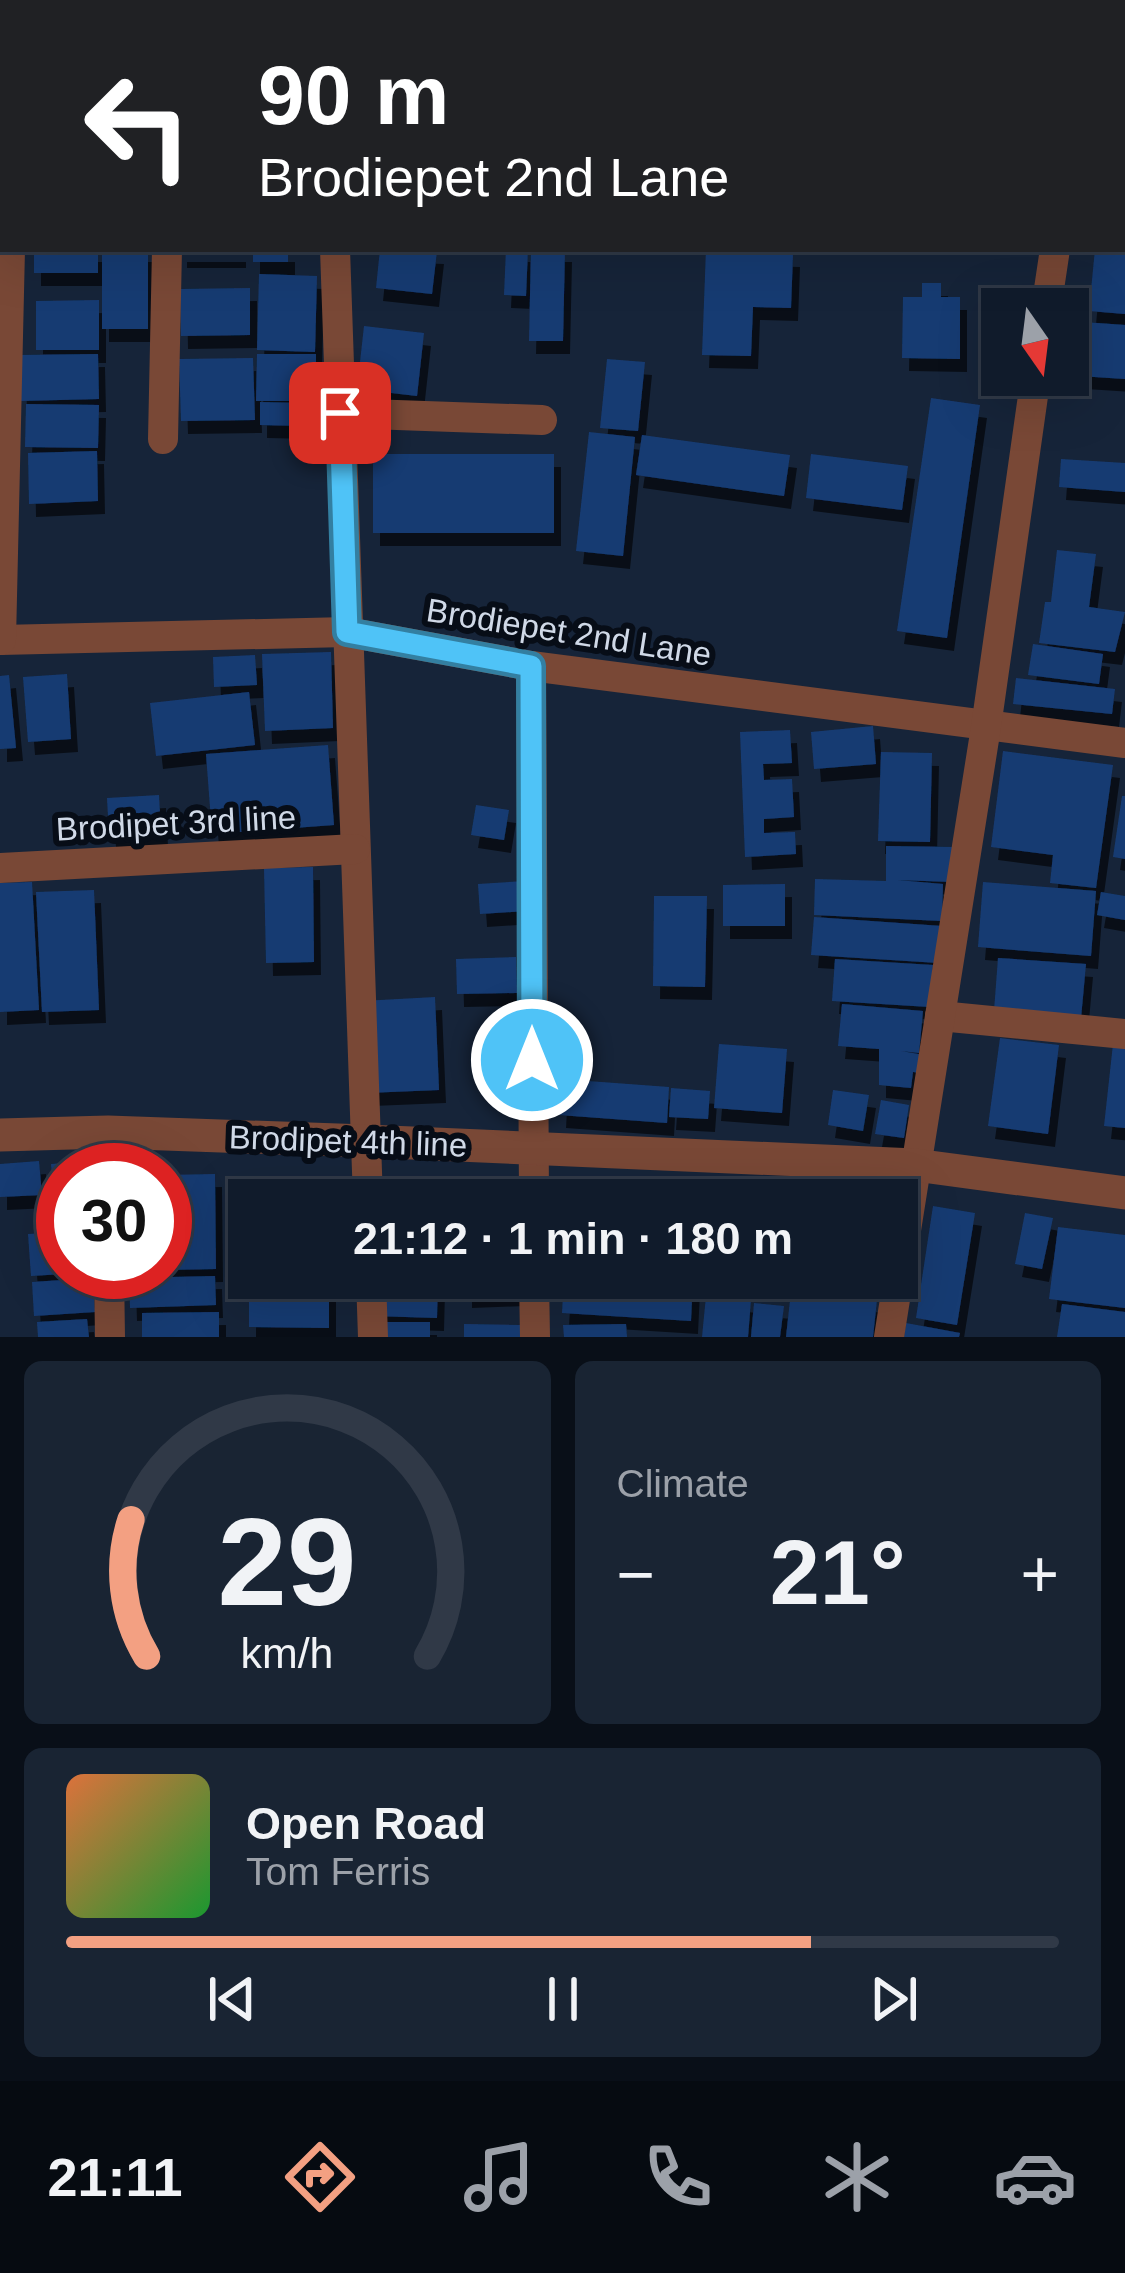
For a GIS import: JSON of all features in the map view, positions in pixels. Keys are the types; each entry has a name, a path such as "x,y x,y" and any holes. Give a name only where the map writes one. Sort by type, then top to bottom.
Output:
{"street":[{"path":"0,640 10,252"},
{"path":"163,439 167,252"},
{"path":"335,252 367,1179"},
{"path":"1049,288 1055,252"},
{"path":"889,1337 986,728 1033,396"},
{"path":"340,413 542,420"},
{"name":"Brodiepet 2nd Lane","path":"0,640 347,632 531,666 1125,743"},
{"path":"531,666 534,1179"},
{"name":"Brodipet 3rd line","path":"0,868 355,849"},
{"path":"940,1016 1125,1034"},
{"path":"108,1132 108,1143"},
{"name":"Brodipet 4th line","path":"0,1135 108,1132 915,1165 1125,1192"},
{"path":"110,1299 110,1337"},
{"path":"372,1299 374,1337"},
{"path":"534,1299 535,1337"}],"building":[{"path":"34,252 98,252 98,273 34,273"},
{"path":"102,252 148,252 148,329 102,329"},
{"path":"180,252 239,252 239,255"},
{"path":"253,252 288,252 288,262 253,262"},
{"path":"380,252 437,252 432,294 376,288"},
{"path":"506,252 528,252 526,296 504,295"},
{"path":"531,252 565,252 563,341 529,341"},
{"path":"706,252 793,254 791,308 753,307 751,356 702,355"},
{"path":"1095,252 1125,252 1125,314 1089,311"},
{"path":"259,274 317,276 315,352 257,350"},
{"path":"922,283 941,283 941,297 960,297 960,359 902,358 903,297 922,297"},
{"path":"250,288 250,335 181,336 180,289"},
{"path":"99,300 99,350 36,350 36,301"},
{"path":"1089,322 1125,325 1125,379 1089,377"},
{"path":"364,326 424,333 417,396 357,389"},
{"path":"98,354 99,399 20,401 19,355"},
{"path":"257,354 316,354 316,401 256,401"},
{"path":"253,358 255,420 181,421 179,359"},
{"path":"607,359 645,362 638,431 600,428"},
{"path":"931,398 980,405 947,638 897,631"},
{"path":"260,402 303,403 303,426 260,425"},
{"path":"26,404 99,405 98,448 25,447"},
{"path":"589,432 635,437 623,556 576,551"},
{"path":"642,435 790,455 784,496 636,475"},
{"path":"97,451 98,501 29,504 28,453"},
{"path":"373,454 554,454 554,533 373,533"},
{"path":"811,454 908,466 902,510 806,498"},
{"path":"1061,459 1125,463 1125,492 1059,487"},
{"path":"1057,550 1096,554 1089,607 1125,612 1115,652 1039,643 1045,602 1051,602"},
{"path":"1033,644 1103,654 1099,684 1028,675"},
{"path":"331,652 333,728 265,731 262,654"},
{"path":"255,655 257,685 214,687 213,657"},
{"path":"67,674 71,739 28,742 23,677"},
{"path":"9,675 16,748 0,749 0,676"},
{"path":"1016,678 1115,689 1112,714 1013,704"},
{"path":"249,692 255,745 156,756 150,703"},
{"path":"873,726 876,764 814,769 811,732"},
{"path":"790,730 792,763 763,764 764,780 792,779 794,817 764,819 764,833 795,832 796,854 745,857 740,732"},
{"path":"328,745 334,825 212,834 206,754"},
{"path":"1003,751 1113,765 1096,888 1050,883 1053,855 991,847"},
{"path":"881,752 932,753 930,842 878,841"},
{"path":"159,795 161,833 109,835 107,798"},
{"path":"1125,796 1125,859 1113,857"},
{"path":"476,805 509,810 504,840 471,835"},
{"path":"886,846 953,847 952,882 897,880 943,884 942,921 814,915 815,879 886,881"},
{"path":"313,867 314,962 266,963 264,868"},
{"path":"525,881 527,911 480,914 478,884"},
{"path":"32,882 39,1010 0,1012 0,883"},
{"path":"983,882 1096,891 1091,956 978,947"},
{"path":"785,884 785,926 723,926 723,885"},
{"path":"94,890 99,1010 42,1012 36,892"},
{"path":"1101,892 1125,896 1125,920 1097,915"},
{"path":"654,896 707,896 705,987 653,986"},
{"path":"814,917 942,926 939,963 811,955"},
{"path":"516,957 517,993 457,994 456,959"},
{"path":"998,958 1086,964 1081,1018 994,1011"},
{"path":"835,959 933,965 930,1007 832,1001"},
{"path":"435,997 439,1090 366,1093 362,1001"},
{"path":"842,1004 923,1011 919,1053 901,1051 924,1055 922,1073 913,1072 911,1088 879,1085 879,1049 838,1046"},
{"path":"1000,1038 1059,1045 1048,1134 988,1126"},
{"path":"719,1044 787,1049 782,1113 714,1108"},
{"path":"1113,1044 1125,1045 1125,1128 1104,1126"},
{"path":"561,1079 669,1087 667,1123 559,1115"},
{"path":"671,1088 710,1091 708,1119 669,1117"},
{"path":"833,1090 869,1095 863,1131 828,1125"},
{"path":"881,1100 909,1105 904,1138 875,1134"},
{"path":"36,1161 36,1195 0,1197 0,1164"},
{"path":"192,1174 215,1174 216,1269 192,1269"},
{"path":"933,1206 975,1213 957,1325 916,1318"},
{"path":"1025,1213 1053,1218 1042,1269 1015,1264"},
{"path":"1058,1227 1125,1235 1125,1308 1049,1299"},
{"path":"28,1234 36,1234 36,1276 31,1276"},
{"path":"215,1276 216,1305 130,1308 130,1299 192,1299 192,1277"},
{"path":"32,1282 36,1282 36,1299 94,1299 95,1312 34,1316"},
{"path":"249,1299 329,1299 329,1328 249,1327"},
{"path":"374,1299 437,1299 437,1318 374,1316"},
{"path":"563,1299 692,1299 691,1321 562,1313"},
{"path":"706,1299 751,1300 748,1337 702,1337"},
{"path":"790,1299 877,1300 873,1337 786,1337"},
{"path":"754,1303 784,1306 780,1337 751,1337"},
{"path":"1062,1304 1125,1312 1125,1337 1057,1337"},
{"path":"219,1312 219,1337 142,1337 142,1313"},
{"path":"87,1319 89,1337 38,1337 37,1322"},
{"path":"375,1322 430,1322 430,1337 375,1337"},
{"path":"906,1323 960,1333 959,1337 904,1337"},
{"path":"464,1324 521,1325 521,1337 464,1337"},
{"path":"626,1324 627,1337 564,1337 563,1325"}],"route":[{"path":"340,413 347,632 531,666 532,1060"}]}
